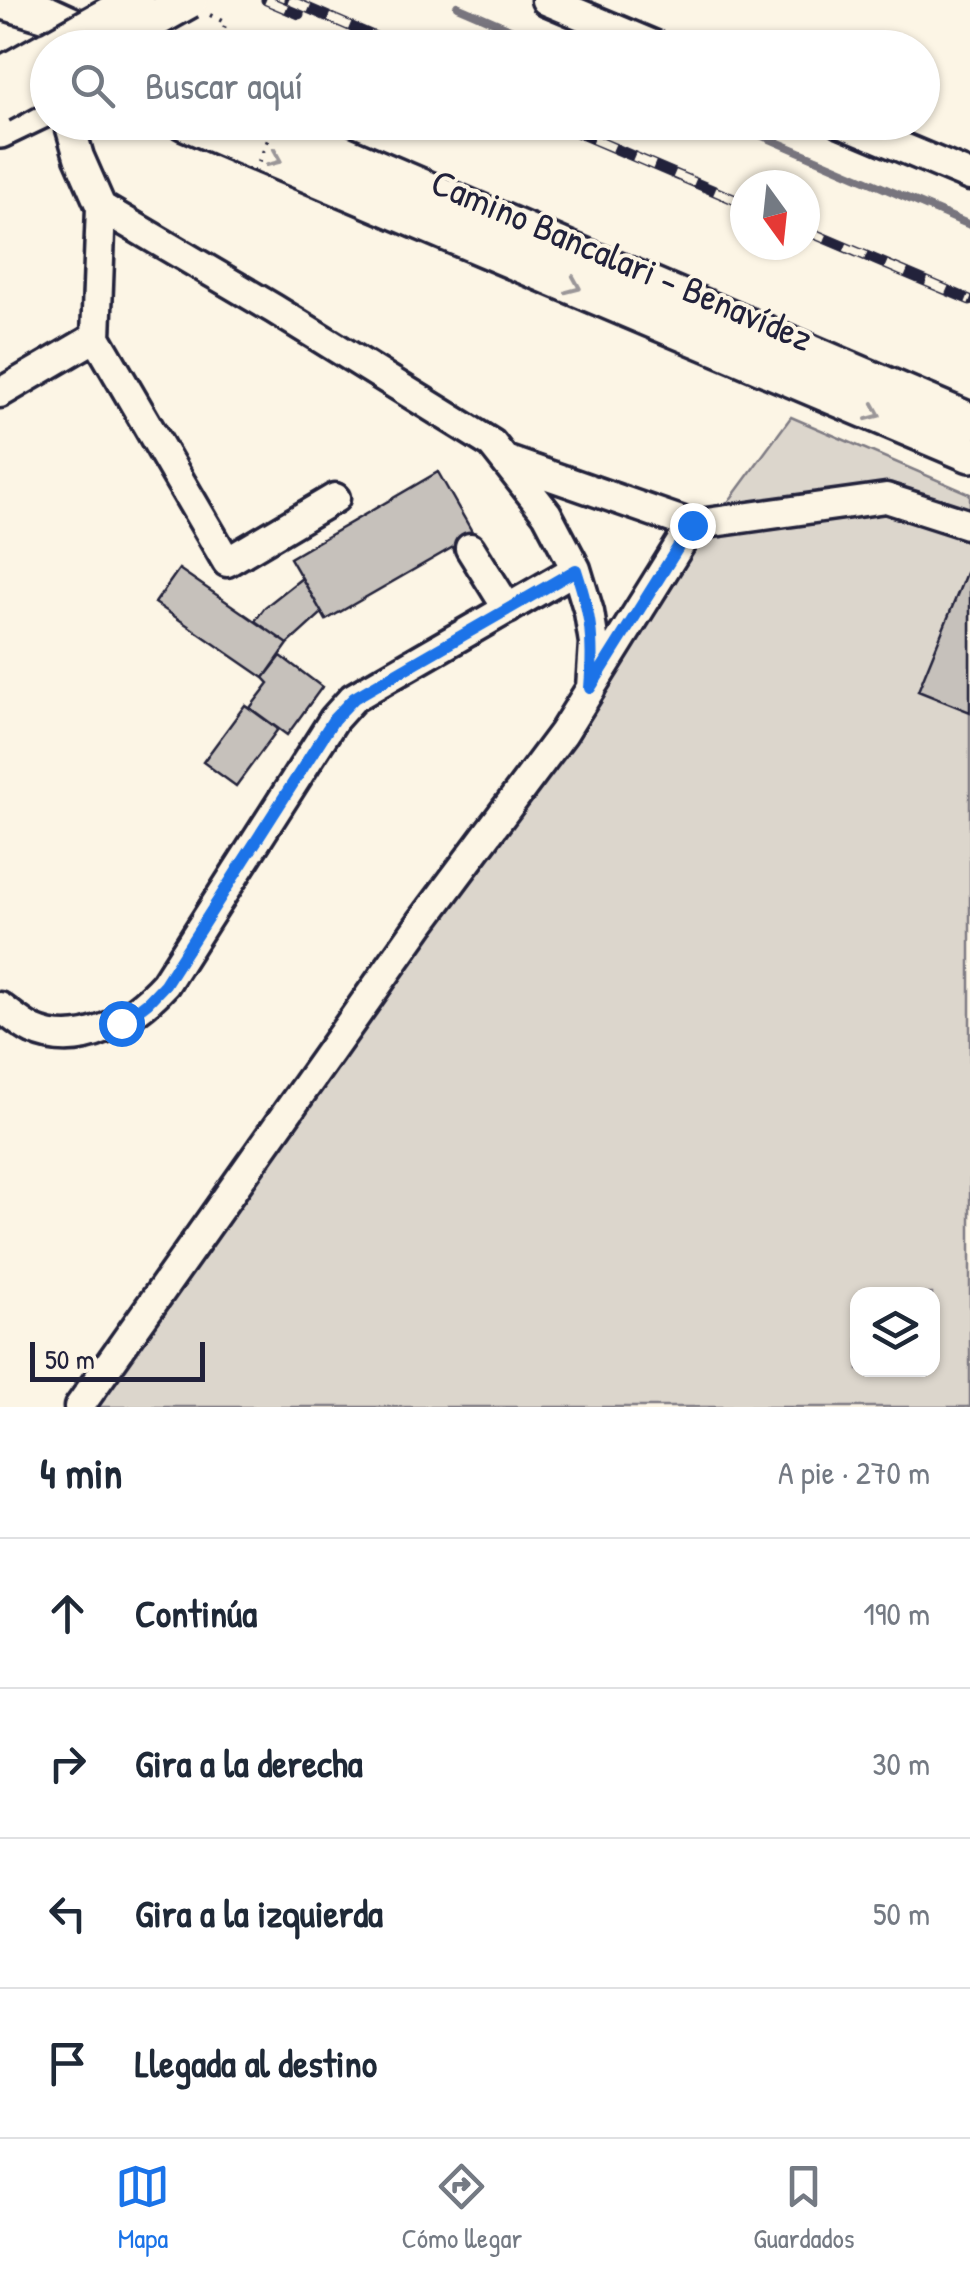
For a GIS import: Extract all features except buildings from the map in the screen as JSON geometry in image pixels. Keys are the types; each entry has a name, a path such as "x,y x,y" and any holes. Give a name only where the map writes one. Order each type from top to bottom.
{"main road":[{"path":"82,30 136,0"},
{"path":"132,30 189,0"},
{"path":"7,7 47,14 76,30"},
{"path":"0,75 30,58"},
{"path":"0,75 30,88"},
{"path":"0,104 30,88"},
{"path":"0,130 30,116"},
{"name":"Camino Bancalari - Benavídez","path":"228,140 970,454"},
{"name":"Camino Bancalari - Benavídez","path":"314,140 970,420"}],"street":[{"path":"546,0 617,30"},
{"path":"74,140 101,207 96,337 228,562 335,498"},
{"path":"883,140 970,176"},
{"path":"101,207 492,444 547,514 576,570 590,612 594,643 590,688"},
{"path":"0,393 96,337"},
{"path":"506,460 692,525 886,498 970,525"},
{"path":"79,1407 421,924 563,733 692,525"},
{"path":"470,548 508,609"},
{"path":"0,1007 32,1030 57,1036 90,1034 121,1023 165,984 334,719 354,698 576,570"}],"path":[{"path":"255,172 266,140"}],"shaded area":[{"path":"791,417 970,494 970,1407 79,1407 591,688"}],"waterway":[{"path":"457,6 512,30"},
{"path":"772,140 970,225"}],"railway":[{"path":"266,0 299,14"},
{"path":"289,0 359,30"},
{"path":"595,140 730,198"},
{"path":"820,236 970,300"}],"route":[{"path":"121,1023 165,984 334,719 354,698 576,570 590,612 594,643 590,688 692,525"}]}
